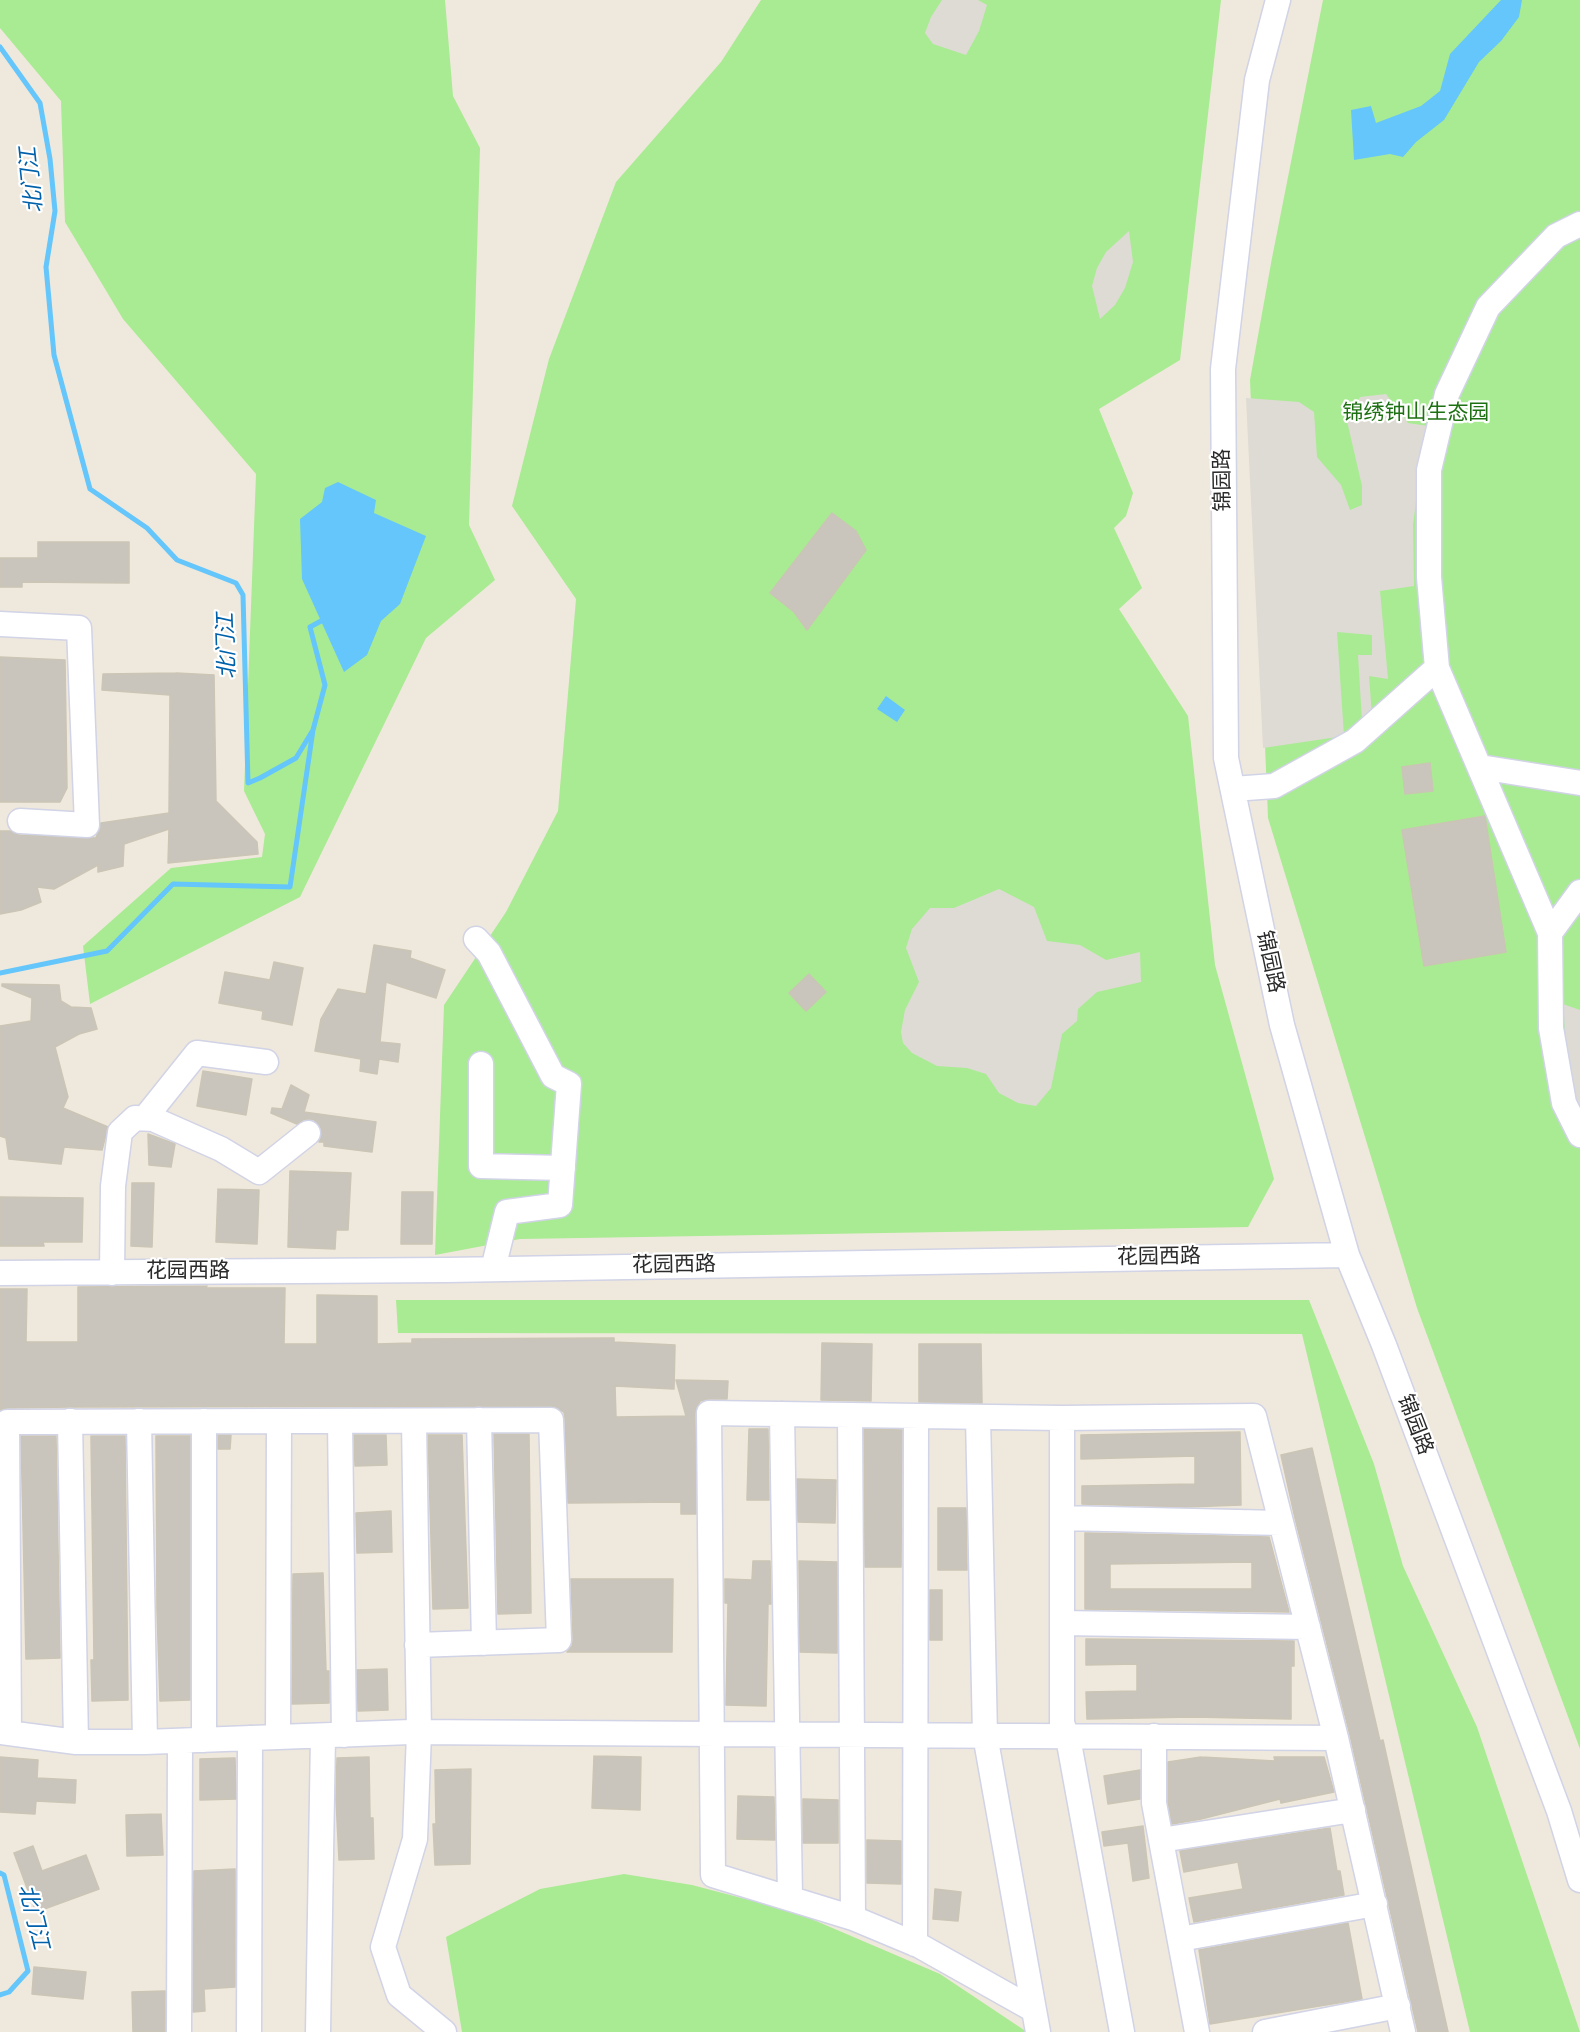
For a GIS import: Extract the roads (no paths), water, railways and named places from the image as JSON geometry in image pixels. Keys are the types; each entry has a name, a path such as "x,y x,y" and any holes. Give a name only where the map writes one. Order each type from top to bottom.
{"street":[{"name":"锦园路","path":"1278,0 1257,80 1223,369 1226,758 1282,1025 1347,1256 1384,1345 1559,1811 1580,1880"},
{"path":"1580,224 1556,236 1488,307 1447,394 1429,470 1429,577 1437,668 1550,933 1551,1028 1564,1103 1580,1135"},
{"path":"0,624 79,628 87,825 20,821"},
{"path":"1233,789 1274,786 1354,741 1437,668"},
{"path":"1480,767 1580,783"},
{"path":"1550,933 1580,892"},
{"path":"476,939 489,953 554,1076 569,1084 560,1205 507,1212 493,1269"},
{"path":"145,1118 196,1053 266,1062"},
{"path":"481,1064 481,1166 563,1168"},
{"path":"112,1272 113,1186 120,1132 135,1118 153,1119 221,1149 259,1172 308,1132"},
{"name":"花园西路","path":"0,1273 493,1269 1347,1256"},
{"path":"1036,2021 915,1944 853,1918 713,1875 709,1413 1062,1418 1254,1416 1336,1738 1403,2032"},
{"path":"782,1414 790,1897"},
{"path":"850,1415 853,1918"},
{"path":"915,1944 916,1416"},
{"path":"978,1417 985,1735 1036,2021"},
{"path":"1062,1418 1062,1723 1122,2032"},
{"path":"414,1420 419,1733 415,1839 383,1947 399,1995 444,2032"},
{"path":"479,1420 484,1643"},
{"path":"417,1645 559,1640 551,1420 7,1422 5,1733 76,1742 145,1742 419,1733 788,1733 1336,1738"},
{"path":"70,1421 76,1742"},
{"path":"139,1421 145,1742"},
{"path":"204,1421 204,1740"},
{"path":"278,1737 279,1421"},
{"path":"318,2032 333,1735 340,1421"},
{"path":"1062,1518 1281,1523"},
{"path":"1062,1623 1308,1627"},
{"path":"1154,1736 1154,1803 1197,2032"},
{"path":"249,2032 250,1738"},
{"path":"179,2032 180,1741"},
{"path":"1161,1840 1353,1810"},
{"path":"1180,1940 1375,1904"},
{"path":"1265,2032 1398,2006"}],"water":[{"path":"1501,0 1522,0 1519,17 1501,41 1479,62 1444,120 1416,142 1403,157 1390,154 1354,160 1351,110 1371,106 1376,123 1421,106 1440,91 1450,54"},
{"path":"338,482 376,500 374,513 426,536 400,604 381,621 367,655 344,672 302,579 300,519 322,502 325,488"},
{"path":"886,696 905,710 897,722 877,709"}],"waterway":[{"name":"北门江","path":"0,47 40,103 50,159 55,211 46,267 54,355 90,489 147,528 177,560 236,583 243,595 248,783 296,758 313,730 290,887 173,884 107,951 0,973"},
{"path":"313,730 325,685 310,627 321,621"},
{"name":"北门江","path":"0,1873 4,1875 28,1971 9,1992 0,1995"}],"park label":[{"name":"锦绣钟山生态园","path":"1416,414"}]}
